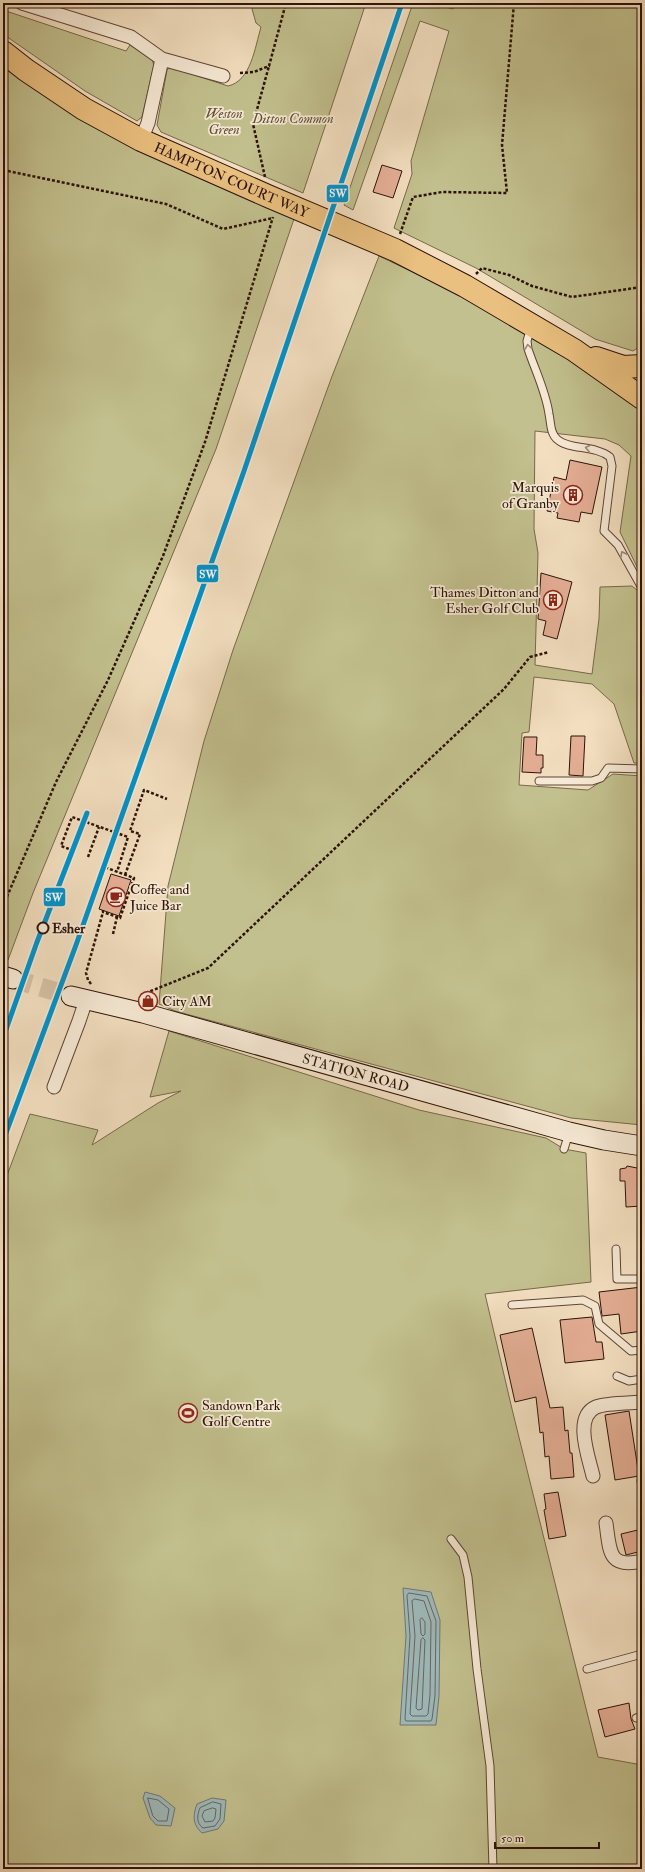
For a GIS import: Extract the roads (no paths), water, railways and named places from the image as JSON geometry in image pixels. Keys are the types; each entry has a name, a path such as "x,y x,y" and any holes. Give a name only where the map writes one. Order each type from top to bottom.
{"highway":[{"name":"HAMPTON COURT WAY","path":"3,52 26,70 84,109 142,140 394,250 465,286 574,350 642,398"},
{"name":"HAMPTON COURT WAY","path":"574,350 623,366 642,366"}],"main road":[{"name":"STATION ROAD","path":"83,994 566,1141 604,1140 642,1146"}],"street":[{"path":"22,3 131,38 162,59 223,76"},
{"path":"142,140 148,124 162,59"},
{"path":"54,1087 79,1021 83,994"},
{"path":"593,1476 584,1435 584,1423 588,1414 596,1407 642,1402"},
{"path":"606,1523 612,1553 615,1559 622,1564 642,1561"}],"lane":[{"path":"532,325 528,334 528,349 546,402 551,429 558,440 562,442 602,451 610,457 612,466 604,531 618,545 642,588"},
{"path":"539,781 592,781 600,778 608,768 642,769"},
{"path":"616,1249 617,1280 642,1279"},
{"path":"512,1306 583,1300 595,1306 599,1324 631,1351 642,1350"},
{"path":"617,1376 629,1381 642,1379"},
{"path":"451,1538 463,1555 468,1577 477,1669 490,1766 493,1869"},
{"path":"587,1669 642,1654"}],"water":[{"path":"403,1588 431,1592 440,1620 439,1696 436,1725 400,1725 406,1636"},
{"path":"145,1792 160,1796 175,1808 171,1826 156,1825 150,1818 143,1798"},
{"path":"212,1798 226,1800 224,1821 218,1829 202,1833 196,1826 194,1819 197,1804"}],"tunnel":[{"path":"13,979 71,996"}],"place":[{"name":"Marquis of Granby","path":"573,495"},
{"name":"Thames Ditton and Esher Golf Club","path":"553,600"},
{"name":"Coffee and Juice Bar","path":"116,897"},
{"name":"Esher","path":"43,928"},
{"name":"City AM","path":"148,1001"},
{"name":"Sandown Park Golf Centre","path":"188,1413"}],"park label":[{"name":"Ditton Common","path":"293,118"},
{"name":"Weston Green","path":"224,122"}]}
